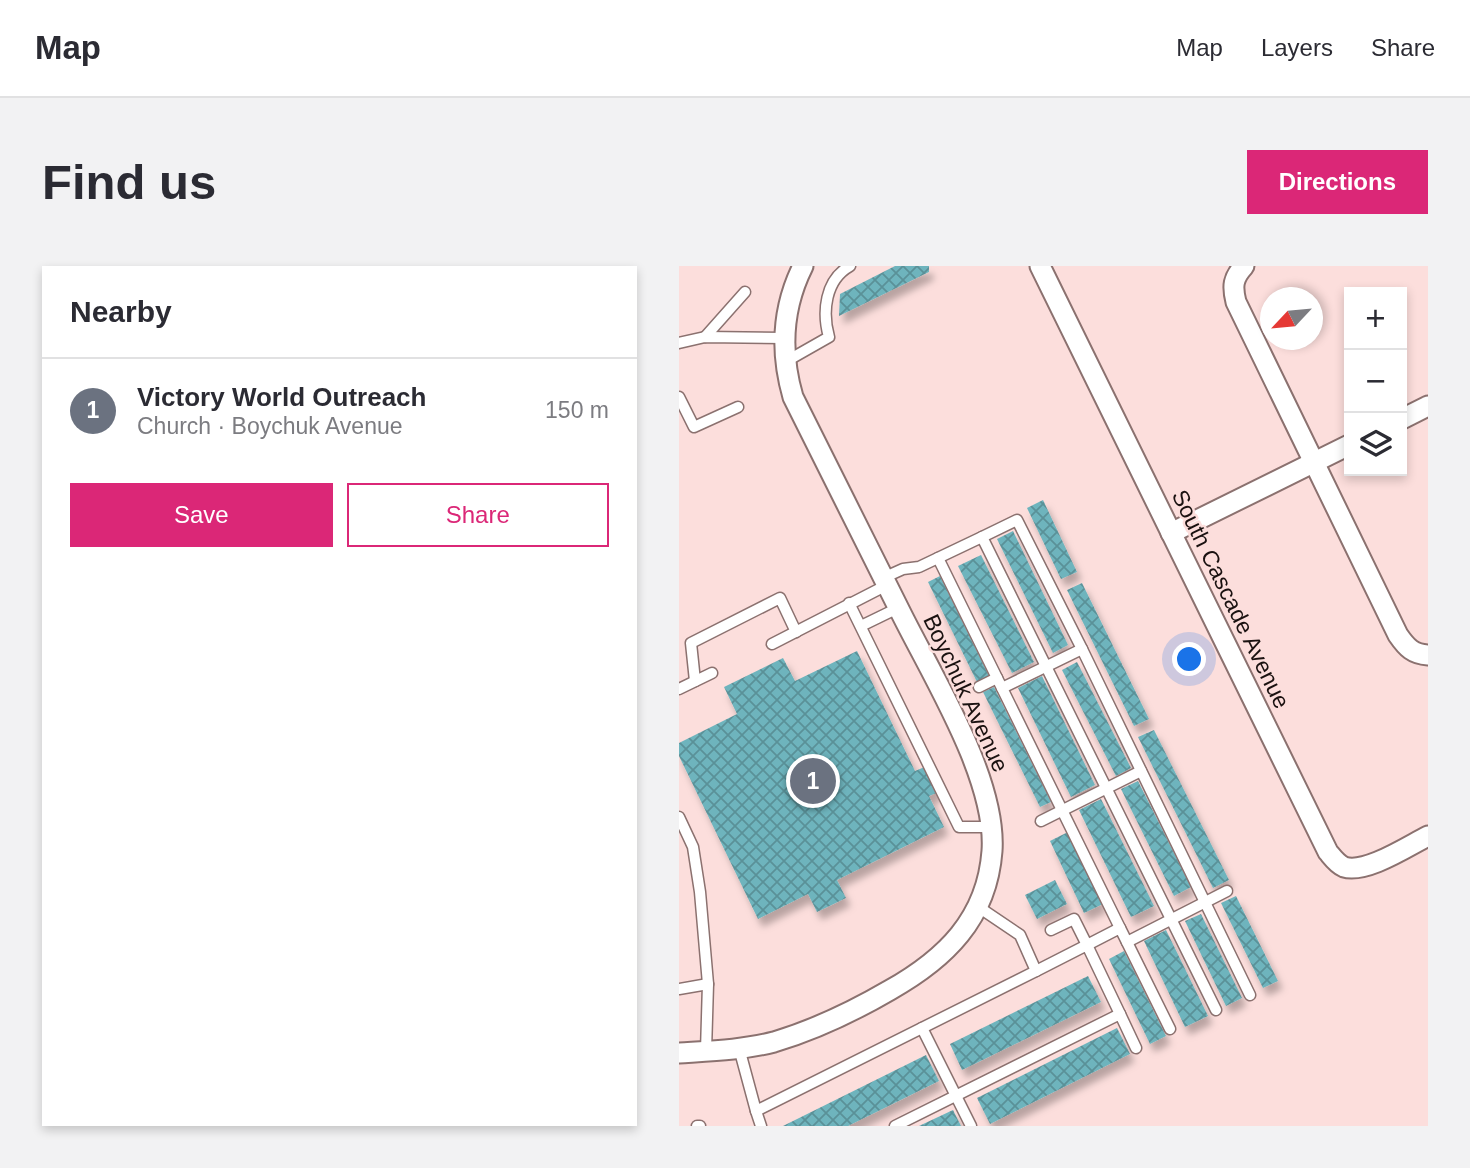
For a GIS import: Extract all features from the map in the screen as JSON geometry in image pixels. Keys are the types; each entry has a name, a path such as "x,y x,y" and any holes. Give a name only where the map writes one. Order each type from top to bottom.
{"street":[{"name":"Boychuk Avenue","path":"679,1053 773,1042 871,1001 919,974 959,937 982,895 992,851 986,795 978,771 793,397 785,362 784,338 789,304 803,266"},
{"name":"South Cascade Avenue","path":"1040,266 1328,852 1336,863 1345,867 1366,867 1428,836"},
{"path":"1244,266 1236,275 1233,287 1236,302 1398,635 1406,647 1416,654 1428,656"},
{"path":"1407,416 1428,406"},
{"path":"1171,533 1344,447"}],"lane":[{"path":"785,362 829,337 824,320 827,300 833,281 850,266"},
{"path":"705,337 745,292"},
{"path":"679,342 705,337 784,338"},
{"path":"679,397 694,427 738,407"},
{"path":"772,644 885,582 1017,520 1249,995"},
{"path":"982,537 1216,1010"},
{"path":"938,558 1170,1029"},
{"path":"695,681 691,643 780,598 796,632"},
{"path":"849,603 959,827 991,827"},
{"path":"861,626 898,608"},
{"path":"1002,688 1082,649"},
{"path":"679,689 712,673"},
{"path":"979,687 997,678"},
{"path":"1041,821 1141,771"},
{"path":"679,817 682,832 694,847 700,891 708,984 706,1051"},
{"path":"1127,942 1227,891"},
{"path":"977,906 1020,934 1037,971"},
{"path":"1051,930 1074,919 1136,1048"},
{"path":"756,1111 1120,928"},
{"path":"679,989 708,984"},
{"path":"895,1126 1120,1014"},
{"path":"922,1028 971,1126"},
{"path":"739,1048 761,1126"}],"building":[{"path":"895,266 929,266 929,272 839,316 840,294"},
{"path":"1043,500 1077,572 1061,579 1027,508"},
{"path":"1013,531 1068,645 1053,653 997,539"},
{"path":"981,555 1034,662 1012,673 958,566"},
{"path":"940,576 989,676 977,682 928,582"},
{"path":"1082,583 1149,719 1134,726 1067,590"},
{"path":"857,651 915,771 927,766 939,792 929,796 944,827 837,880 846,898 817,912 808,894 758,919 679,756 679,743 737,714 724,687 783,658 795,681"},
{"path":"1077,662 1131,768 1116,776 1062,670"},
{"path":"1042,676 1095,785 1071,797 1018,688"},
{"path":"994,687 1051,802 1040,807 983,692"},
{"path":"1154,730 1229,880 1213,888 1138,737"},
{"path":"1138,781 1191,887 1174,896 1121,789"},
{"path":"1101,799 1154,906 1131,917 1079,810"},
{"path":"1068,832 1103,904 1084,913 1050,841"},
{"path":"1055,880 1067,904 1037,919 1025,895"},
{"path":"1236,896 1278,981 1263,988 1221,903"},
{"path":"1201,914 1242,998 1226,1006 1185,921"},
{"path":"1166,930 1208,1016 1185,1027 1144,941"},
{"path":"1124,951 1166,1036 1150,1044 1109,959"},
{"path":"1088,976 1101,1002 962,1070 950,1044"},
{"path":"1117,1028 1130,1054 990,1124 977,1098"},
{"path":"926,1055 939,1081 848,1126 783,1126"},
{"path":"953,1110 961,1126 919,1126"}],"place":[{"name":"Victory World Outreach","path":"813,781"}]}
